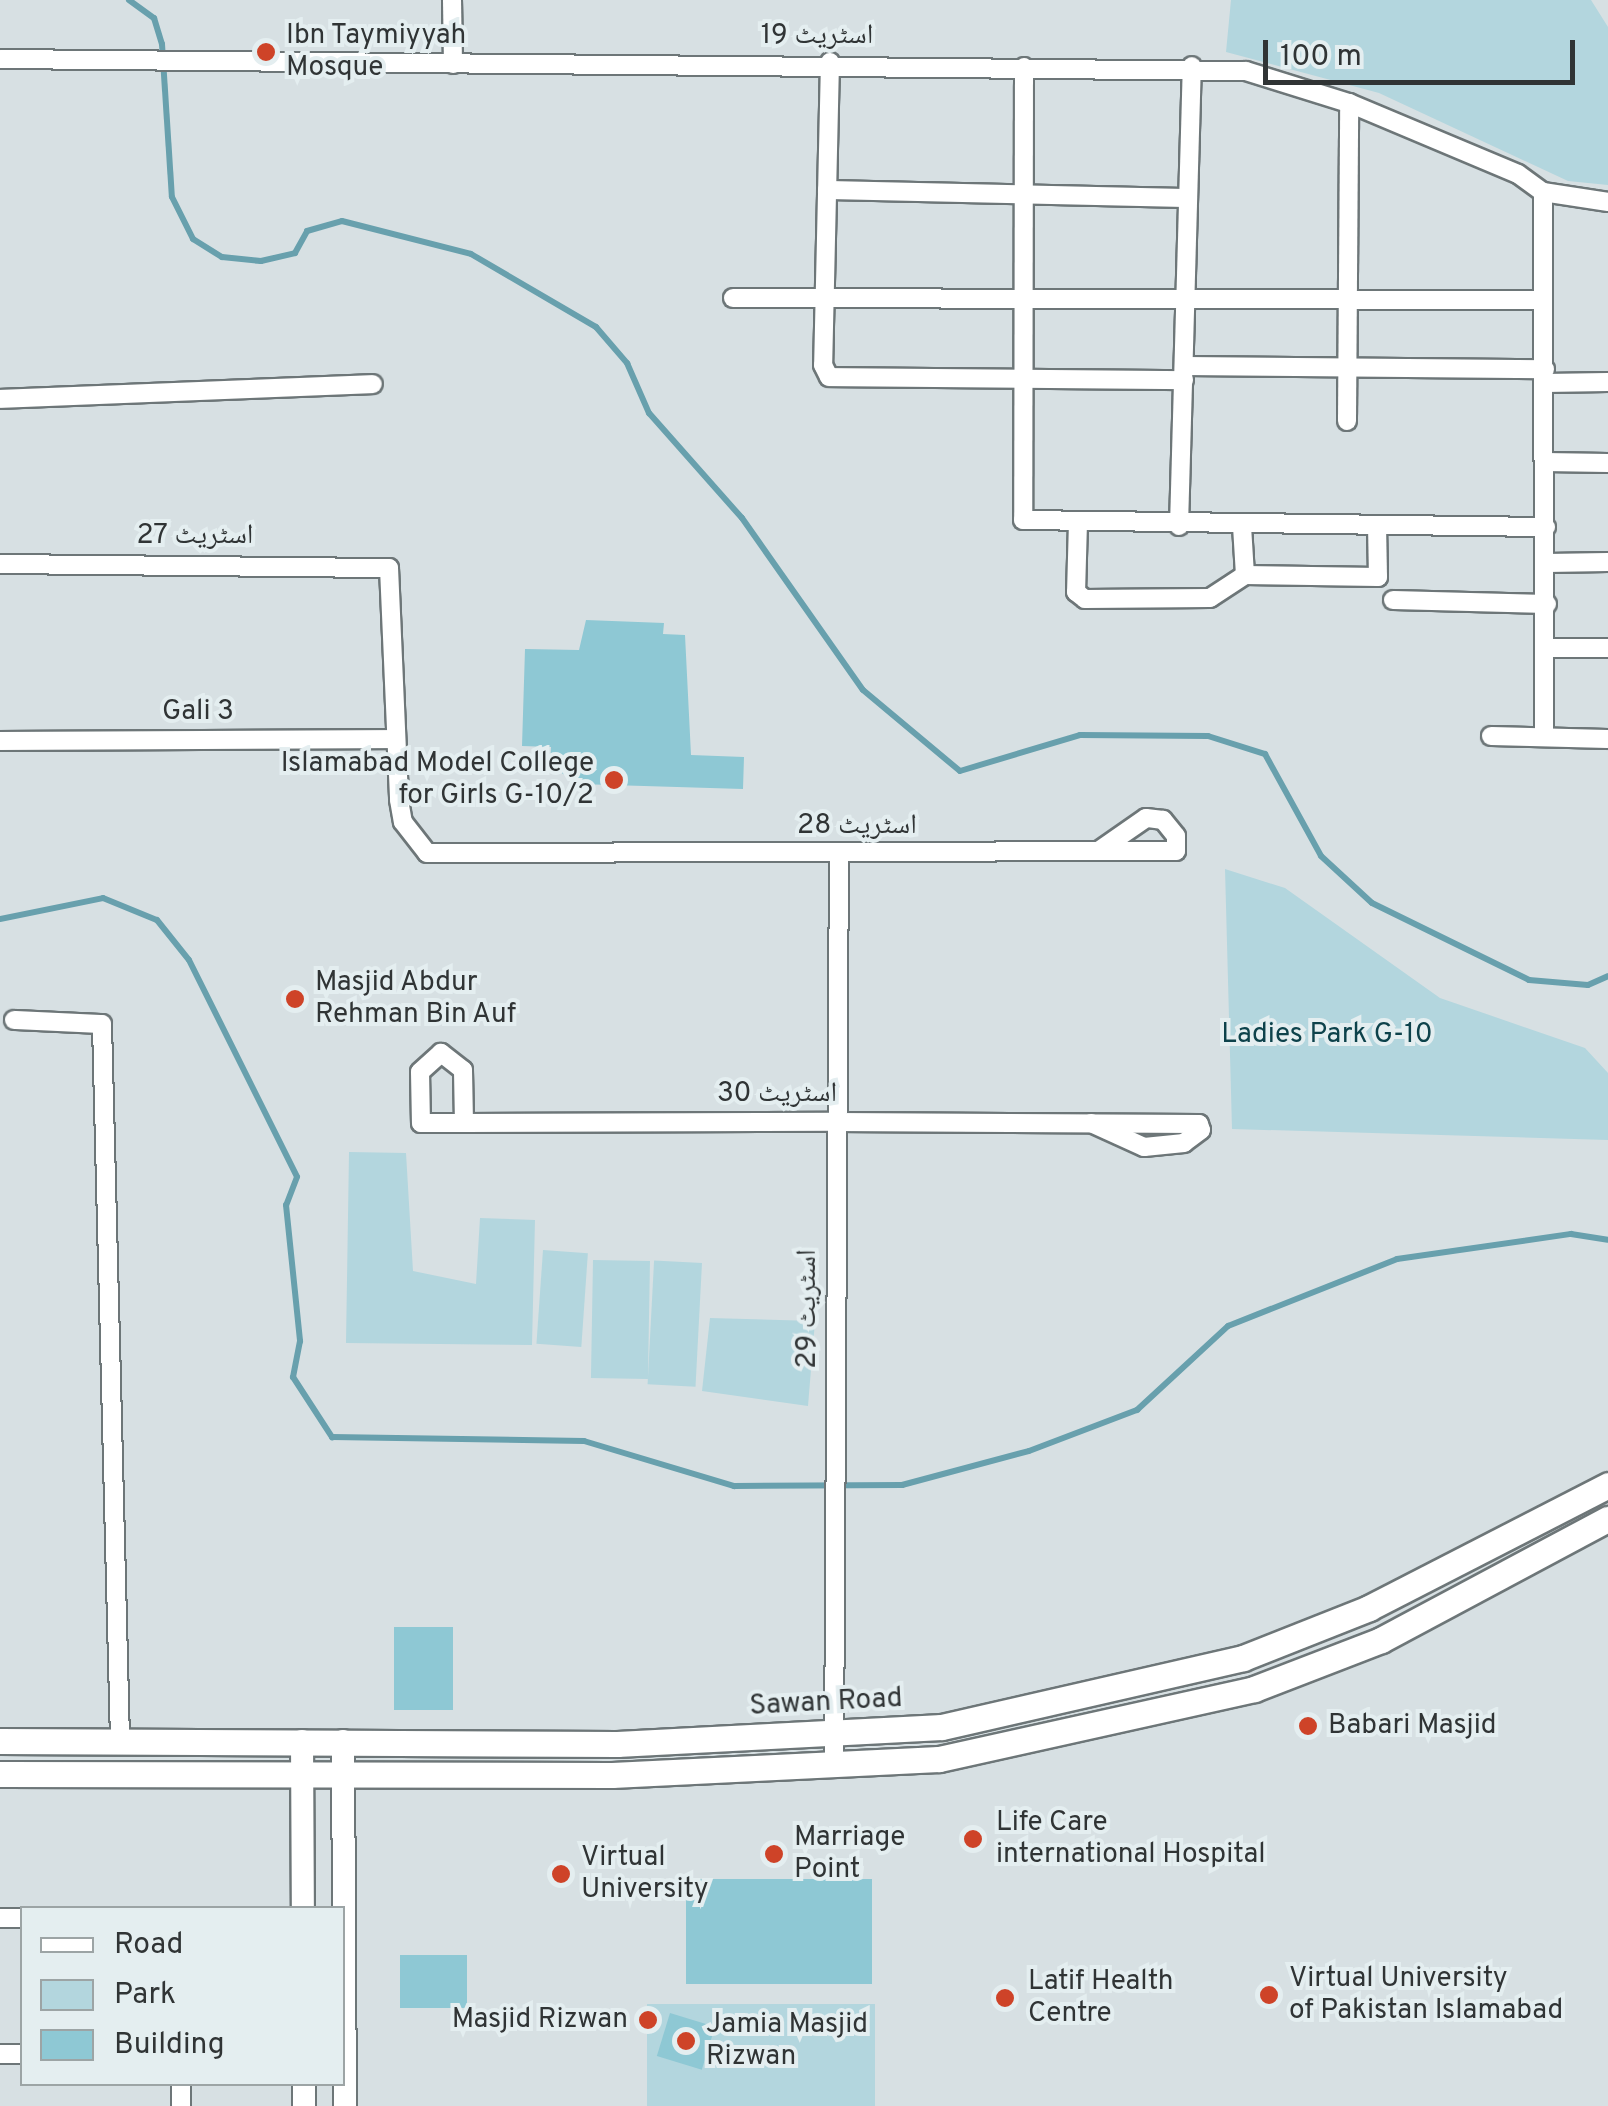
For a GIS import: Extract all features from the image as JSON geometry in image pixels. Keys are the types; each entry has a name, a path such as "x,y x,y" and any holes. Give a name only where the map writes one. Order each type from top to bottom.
{"main road":[{"name":"Sawan Road","path":"0,1741 616,1744 942,1727 1244,1658 1369,1608 1608,1485"},
{"path":"0,1774 344,1775 939,1759 1254,1689 1381,1640 1608,1520"}],"street":[{"path":"452,0 453,64"},
{"name":"اسٹریٹ 19","path":"0,59 453,64 830,62 1246,70 1349,103 1543,192 1608,202"},
{"path":"830,62 825,296 829,378 1022,382 1348,368 1608,382"},
{"path":"1179,526 1192,66"},
{"path":"1024,67 1018,512 1024,520 1179,526 1546,527"},
{"path":"1347,421 1349,103"},
{"path":"827,190 1187,198"},
{"path":"1543,192 1548,604 1544,737"},
{"path":"733,298 1347,304 1543,300"},
{"path":"0,400 373,384"},
{"path":"1545,462 1608,463"},
{"path":"1078,522 1076,592 1085,599 1210,598 1245,575 1378,577 1377,526"},
{"path":"1242,526 1245,575"},
{"path":"1546,563 1608,562"},
{"name":"اسٹریٹ 27","path":"0,564 389,568 396,739"},
{"path":"1394,600 1548,604"},
{"path":"1547,648 1608,648"},
{"path":"1492,736 1608,738"},
{"name":"Gali 3","path":"0,741 396,739"},
{"name":"اسٹریٹ 28","path":"396,739 402,822 428,852 1176,851 1174,830 1146,818 1100,850"},
{"name":"اسٹریٹ 29","path":"834,1764 838,854"},
{"path":"14,1020 102,1024 120,1740"},
{"name":"اسٹریٹ 30","path":"464,1123 836,1122 1091,1123 1200,1124 1201,1130 1184,1143 1144,1147 1091,1123"},
{"path":"302,1740 303,1906"},
{"path":"344,1741 344,1906"}],"green space":[{"path":"1231,0 1591,0 1608,27 1608,185 1568,181 1379,93 1226,52"},
{"name":"Ladies Park G-10","path":"1225,869 1285,888 1440,998 1585,1048 1608,1073 1608,1140 1232,1129"},
{"path":"349,1152 406,1153 413,1271 476,1284 480,1218 535,1220 532,1345 346,1343"},
{"path":"543,1250 588,1253 581,1347 536,1344"},
{"path":"593,1260 650,1261 648,1379 591,1378"},
{"path":"654,1260 702,1263 696,1387 648,1384"},
{"path":"710,1318 815,1321 808,1406 702,1391"},
{"path":"647,2004 875,2004 875,2106 647,2106"}],"building":[{"name":"Islamabad Model College for Girls G-10/2","path":"586,620 664,623 663,634 685,635 691,755 744,757 743,789 578,784 550,765 551,747 522,746 525,649 579,650"},
{"path":"394,1627 453,1627 453,1710 394,1710"},
{"name":"Marriage Point","path":"686,1879 872,1879 872,1984 686,1984"},
{"path":"400,1955 467,1955 467,2008 400,2008"},
{"name":"Jamia Masjid Rizwan","path":"670,2013 715,2027 702,2070 657,2056"}],"waterway":[{"path":"129,0 154,18 162,44 172,197 193,239 222,257 261,261 295,253 307,231 342,221 471,254 596,327 627,363 649,413 742,518 863,690 960,771 1080,735 1208,736 1265,754 1321,856 1372,903 1529,980 1588,985 1608,976"},
{"path":"0,919 103,898 157,920 189,960 297,1177 286,1205 300,1341 293,1377 332,1437 584,1441 734,1486 902,1485 1029,1451 1137,1410 1228,1326 1397,1259 1571,1234 1608,1240"}],"place":[{"name":"Ibn Taymiyyah Mosque","path":"266,52"},
{"name":"Islamabad Model College for Girls G-10/2","path":"614,780"},
{"name":"Masjid Abdur Rehman Bin Auf","path":"295,999"},
{"name":"Babari Masjid","path":"1308,1726"},
{"name":"Life Care international Hospital","path":"973,1839"},
{"name":"Marriage Point","path":"774,1854"},
{"name":"Virtual University","path":"561,1874"},
{"name":"Virtual University of Pakistan Islamabad","path":"1269,1995"},
{"name":"Latif Health Centre","path":"1005,1998"},
{"name":"Masjid Rizwan","path":"648,2020"},
{"name":"Jamia Masjid Rizwan","path":"686,2041"}]}
